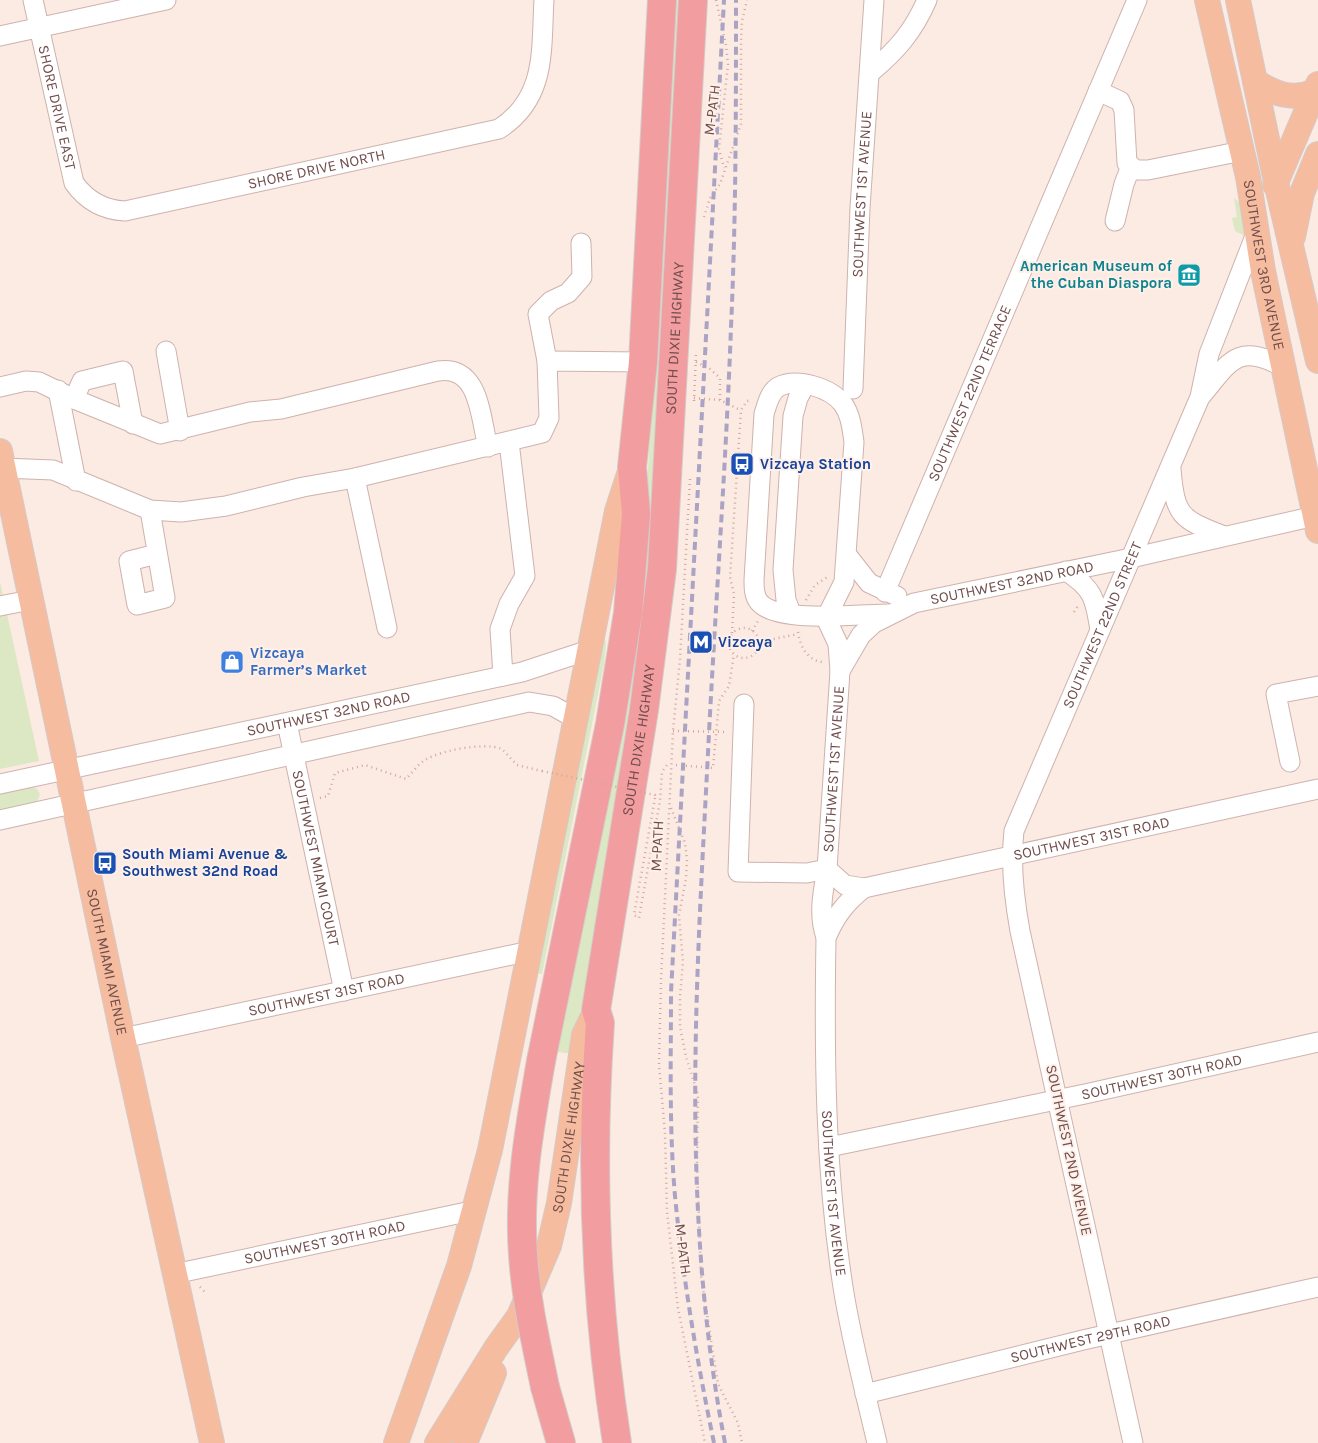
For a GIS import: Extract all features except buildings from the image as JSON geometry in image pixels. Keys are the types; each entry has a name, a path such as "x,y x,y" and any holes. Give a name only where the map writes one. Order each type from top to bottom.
{"highway":[{"path":"561,1443 545,1387 529,1309 522,1224 526,1158 541,1061 610,724 624,643 636,514 632,467 643,362 662,0"},
{"name":"SOUTH DIXIE HIGHWAY","path":"596,1010 645,701 662,569 694,0"},
{"path":"596,1010 600,1023 594,1135 596,1250 603,1350 616,1443"}],"main road":[{"name":"SOUTHWEST 3RD AVENUE","path":"1207,0 1242,151 1258,231 1263,270 1317,521"},
{"name":"SOUTHWEST 3RD AVENUE","path":"1238,0 1276,182 1313,317 1318,361"},
{"path":"1255,81 1268,90 1282,95 1304,96 1317,88"},
{"name":"SOUTHWEST 22ND STREET","path":"1258,231 1276,182 1317,88"},
{"path":"1292,243 1302,193 1318,154"},
{"path":"1263,270 1286,296 1313,317"},
{"name":"SOUTH MIAMI AVENUE","path":"2,459 123,1038 212,1443"},
{"path":"396,1443 451,1292 476,1210 502,1092 616,511 632,467"},
{"name":"SOUTH DIXIE HIGHWAY","path":"437,1443 496,1348 512,1327 532,1289 553,1231 562,1184 584,1035 596,1010"},
{"path":"465,1443 512,1327"}],"street":[{"name":"SHORE DRIVE EAST","path":"33,0 72,176 80,192 98,205"},
{"path":"0,36 166,0"},
{"name":"SHORE DRIVE NORTH","path":"98,205 113,211 138,210 491,132 508,123 526,104 535,87 538,75 544,0"},
{"name":"SOUTHWEST 1ST AVENUE","path":"853,389 860,208 871,72 874,0"},
{"path":"871,72 896,51 906,38 927,0"},
{"name":"SOUTHWEST 22ND TERRACE","path":"885,592 1137,0"},
{"path":"1098,91 1120,101 1124,110 1127,163 1136,170 1148,170 1242,151"},
{"path":"1115,220 1124,184 1131,166"},
{"name":"SOUTHWEST 22ND STREET","path":"1012,856 1014,831 1200,397 1209,354 1258,231"},
{"path":"2,459 44,469 150,510 167,512 199,511 355,478 542,434 549,418 547,361 538,314 551,301 568,293 582,277 580,243"},
{"path":"166,351 180,431"},
{"name":"SOUTHWEST 22ND STREET","path":"1200,397 1226,367 1241,356 1259,355 1283,367"},
{"path":"547,361 643,362"},
{"path":"0,387 26,381 39,382 160,434 180,431 250,412 281,409 445,370 455,370 467,378 474,389 488,447"},
{"path":"66,394 82,381 122,372 133,424"},
{"path":"826,618 844,582 854,442 852,426 843,405 836,397 821,387 791,384 778,388 768,399 764,414 754,572 754,589 758,602 776,612 826,618 889,614"},
{"path":"798,614 786,600 783,570 793,416 798,398 806,385"},
{"path":"66,394 76,481"},
{"path":"503,676 500,629 509,604 525,576 509,442"},
{"path":"1170,465 1176,506 1183,515 1200,527 1224,536"},
{"path":"355,478 387,628"},
{"path":"150,510 157,554"},
{"name":"SOUTHWEST 32ND ROAD","path":"889,614 914,603 1131,558 1224,536 1317,521"},
{"name":"SOUTHWEST 32ND ROAD","path":"846,555 869,583 885,592 914,603"},
{"path":"1066,571 1088,587 1093,595 1100,630"},
{"path":"0,606 31,600"},
{"name":"SOUTHWEST 1ST AVENUE","path":"832,666 861,636 889,614"},
{"name":"SOUTHWEST 1ST AVENUE","path":"826,618 838,644 832,666 827,869 823,892 822,927 826,938 826,1094 829,1147 833,1205 843,1288 876,1443"},
{"name":"SOUTHWEST 32ND ROAD","path":"0,784 503,676 545,666 589,650"},
{"path":"1290,762 1276,694 1317,690"},
{"name":"SOUTHWEST 32ND ROAD","path":"0,820 529,702 553,706 576,719"},
{"path":"744,704 738,872 807,872 827,869"},
{"name":"SOUTHWEST MIAMI COURT","path":"287,723 344,992"},
{"name":"SOUTHWEST 31ST ROAD","path":"864,888 1318,789"},
{"name":"SOUTHWEST 2ND AVENUE","path":"1012,856 1015,902 1020,931 1133,1443"},
{"name":"SOUTHWEST 1ST AVENUE","path":"827,869 845,884 864,888"},
{"name":"SOUTHWEST 1ST AVENUE","path":"826,938 833,920 842,908 864,888"},
{"name":"SOUTHWEST 31ST ROAD","path":"123,1038 530,951"},
{"name":"SOUTHWEST 30TH ROAD","path":"829,1147 1318,1042"},
{"name":"SOUTHWEST 30TH ROAD","path":"174,1274 476,1210"},
{"name":"SOUTHWEST 29TH ROAD","path":"865,1394 1109,1334 1318,1287"}],"path":[{"name":"M-PATH","path":"716,0 727,54 725,107 719,149 724,170 741,124 741,40 742,21 747,0"},
{"path":"696,362 710,368 720,378 720,400"},
{"path":"694,398 720,400 741,410"},
{"path":"676,765 713,768 719,701 729,686 734,654 729,644 732,633 734,594 730,577 741,410 747,401 754,399"},
{"path":"832,666 808,656 798,634 798,614 822,578 834,574"},
{"path":"732,633 743,628 749,629 754,632 759,642 755,653 750,656 744,658 734,654"},
{"path":"759,642 798,634"},
{"path":"724,643 729,644"},
{"path":"673,731 723,732"},
{"path":"319,798 328,796 335,773 365,765 406,779 425,760 454,750 479,746 502,748 513,762 522,767 655,795 634,915 639,918 661,793 662,772 667,765"},
{"name":"M-PATH","path":"705,1443 678,1308 665,1194 665,1133 661,1092 660,1037 670,806 685,843 687,860 686,880 680,915 683,962 680,1027 686,1058 698,1094 697,1164 701,1276 718,1384 738,1423 742,1443"},
{"path":"200,1287 205,1292"}],"green space":[{"path":"674,0 682,0 653,532 635,685 574,1054 558,1052 644,543"},
{"path":"1234,198 1240,203 1245,233 1244,242 1243,235 1235,231 1232,218 1237,217"},
{"path":"0,582 39,761 0,769"},
{"path":"604,637 606,643 604,664 542,974 535,973"},
{"path":"30,786 37,789 40,794 37,802 0,811 0,793"}],"railway":[{"path":"714,1443 691,1320 675,1196 671,1120 671,992 724,0"},
{"path":"725,1443 711,1354 701,1265 695,1089 700,912 733,286 736,0"}],"place":[{"name":"American Museum of the Cuban Diaspora","path":"1189,275"},
{"name":"Vizcaya Station","path":"742,464"},
{"name":"Vizcaya","path":"701,642"},
{"name":"Vizcaya Farmer’s Market","path":"232,662"},
{"name":"South Miami Avenue & Southwest 32nd Road","path":"105,863"}]}
